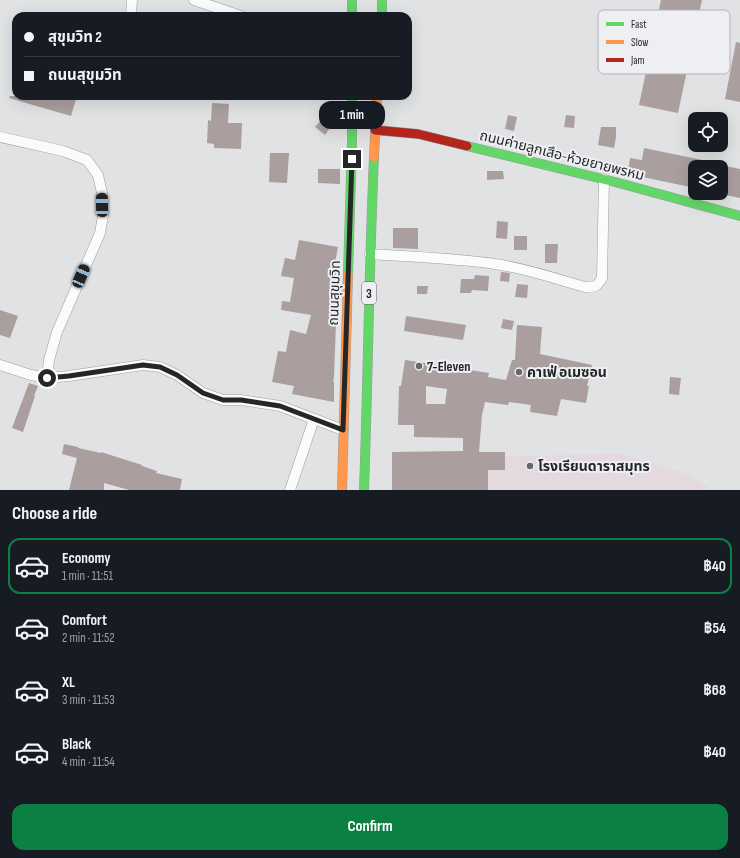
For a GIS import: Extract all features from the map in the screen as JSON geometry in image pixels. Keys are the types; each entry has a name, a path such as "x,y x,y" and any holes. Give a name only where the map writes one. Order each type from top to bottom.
{"main road":[{"path":"352,0 352,12"},
{"path":"382,0 382,12"},
{"name":"ถนนสุขุมวิท","path":"342,490 352,100"},
{"name":"3","path":"364,490 370,254 377,100"},
{"name":"ถนนค่ายลูกเสึอ-ห้วยยายพรหม","path":"375,130 418,134 604,179 740,216"}],"street":[{"path":"131,12 132,0"},
{"path":"194,0 229,12"},
{"path":"0,137 63,151 87,160 98,175 102,193 103,216 100,233 57,332 49,360 47,378"},
{"path":"370,254 472,261 509,266 585,287 593,287 597,285 602,278 604,179"},
{"path":"0,365 31,375 43,376 47,378 143,365 160,367 177,375 203,393 223,400 241,400 280,406 343,430"},
{"path":"290,490 314,419"}],"shaded area":[{"name":"โรงเรียนดาราสมุทร","path":"623,454 687,474 712,490 398,490 398,458"}],"building":[{"path":"661,0 702,0 700,10 659,10"},
{"path":"736,42 740,43 740,102 725,99"},
{"path":"645,74 686,74 678,113 639,105"},
{"path":"16,100 76,100 71,116"},
{"path":"212,103 229,104 228,123 242,123 241,149 214,148 214,144 207,143 208,120 211,121"},
{"path":"335,112 341,118 341,124 338,127 329,119"},
{"path":"508,115 517,117 514,131 505,129"},
{"path":"566,115 575,116 574,128 564,127"},
{"path":"321,120 330,128 325,135 315,127"},
{"path":"601,127 616,127 614,148 598,145"},
{"path":"644,148 702,160 688,160 688,187 638,176 639,174 628,172 630,158 642,160"},
{"path":"270,153 289,153 287,183 269,182"},
{"path":"728,166 740,169 740,198 728,195"},
{"path":"318,169 340,169 340,184 318,183"},
{"path":"487,171 503,171 504,179 487,180"},
{"path":"497,221 508,222 507,239 496,238"},
{"path":"393,228 418,228 418,249 393,248"},
{"path":"514,236 527,236 527,250 514,250"},
{"path":"299,240 338,247 334,268 337,268 334,298 337,298 333,382 334,402 292,394 294,386 272,382 278,351 286,352 290,330 306,334 311,315 281,310 282,301 290,302 294,278 281,276 285,258 295,260"},
{"path":"545,244 558,244 557,263 545,263"},
{"path":"501,272 510,273 509,282 500,281"},
{"path":"475,275 489,276 488,291 472,290 471,293 460,293 461,279 474,279"},
{"path":"517,284 528,285 527,298 515,297"},
{"path":"417,286 428,286 427,294 417,294"},
{"path":"0,310 18,316 10,338 0,335"},
{"path":"406,316 466,325 463,340 404,331"},
{"path":"503,319 514,321 512,330 501,328"},
{"path":"517,325 542,327 540,354 592,365 587,386 589,386 586,403 561,399 557,416 530,412 531,405 509,402 508,405 485,402 482,415 479,452 505,452 505,470 488,470 488,490 392,490 392,452 463,451 463,438 414,437 414,425 398,425 399,386 401,386 405,360 489,373 488,377 506,380 512,360 515,360","holes":["426,386 447,389 445,404 426,404"]},
{"path":"670,377 681,378 679,395 669,394"},
{"path":"29,383 38,386 23,432 12,428"},
{"path":"64,444 101,452 142,465 157,471 156,473 182,479 180,490 129,490 104,483 104,490 69,490 77,458 62,454"}],"traffic: fast":[{"path":"352,0 352,12"},
{"path":"382,0 382,12"},
{"path":"348,274 352,100"},
{"path":"467,146 615,182 740,216"},
{"path":"364,490 374,157"}],"traffic: slow":[{"path":"374,157 377,100"},
{"path":"342,490 348,274"}],"traffic: jam":[{"path":"375,130 418,134 467,146"}],"place":[{"name":"7-Eleven","path":"419,366"},
{"name":"คาเฟ่ อเมซอน","path":"519,372"},
{"name":"โรงเรียนดาราสมุทร","path":"530,466"}],"route":[{"path":"47,378 143,365 160,367 177,375 203,393 223,400 241,400 280,406 343,430 352,159"}]}
